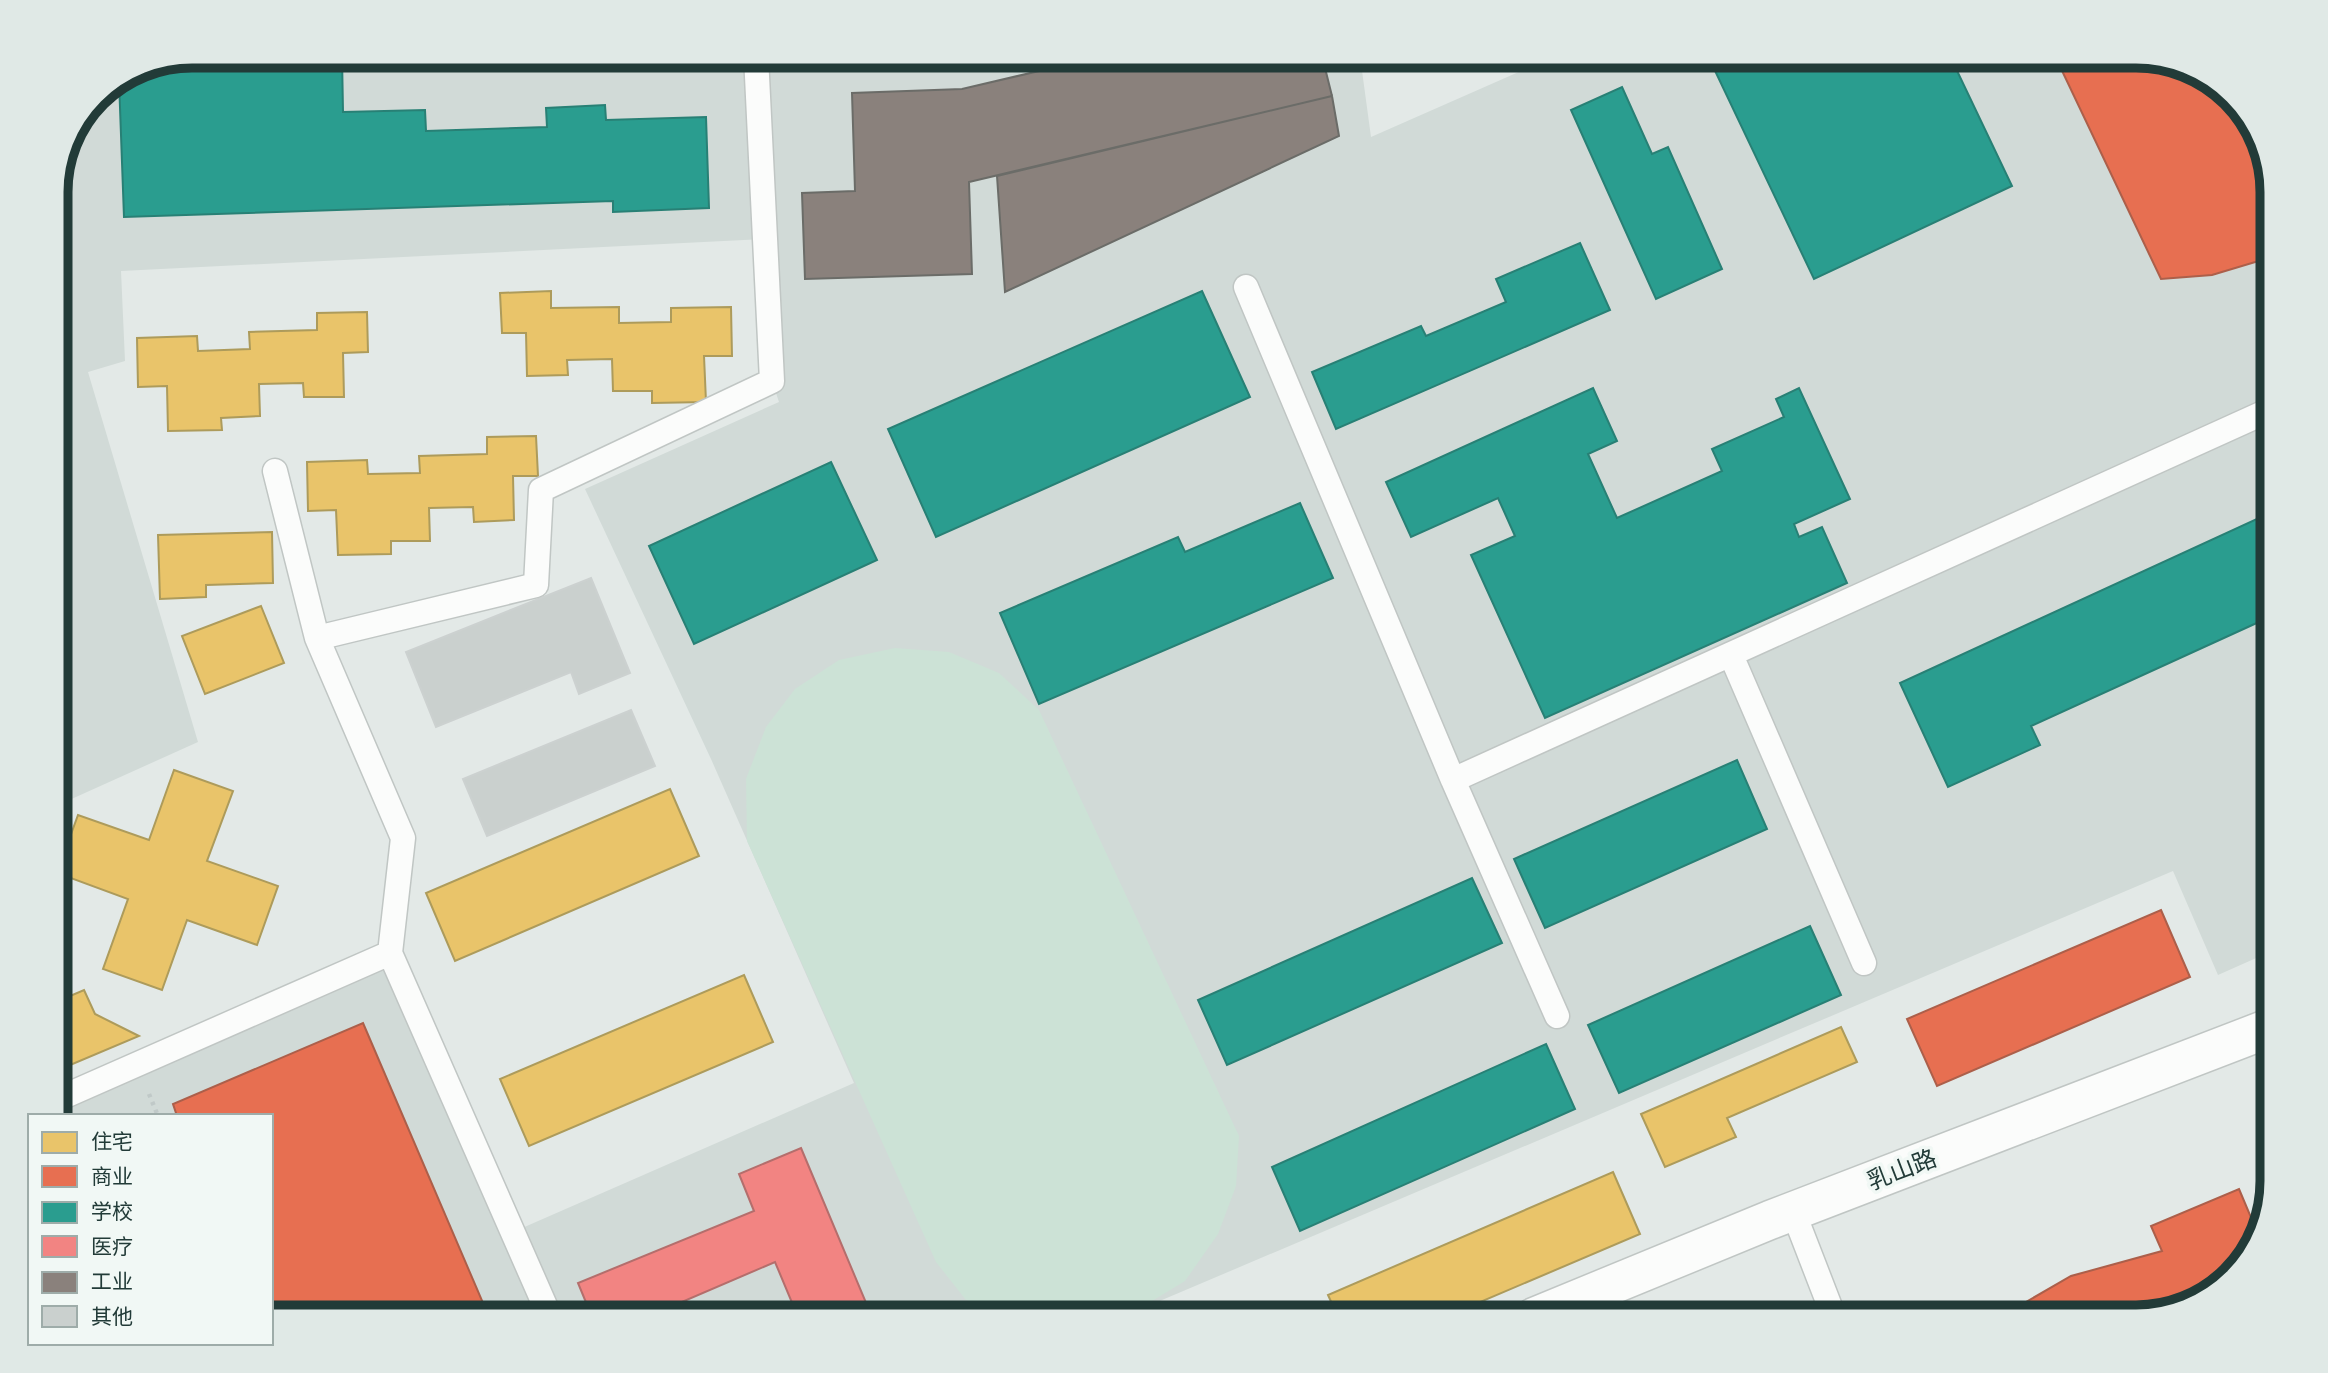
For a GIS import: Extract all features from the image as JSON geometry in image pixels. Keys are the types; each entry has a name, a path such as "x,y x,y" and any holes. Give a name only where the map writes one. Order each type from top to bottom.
{"street":[{"name":"乳山路","path":"1563,1305 1793,1211 2260,1032"}],"lane":[{"path":"317,639 536,585 541,490 772,382 757,69"},
{"path":"1246,287 1454,780 1557,1016"},
{"path":"1454,780 2259,415"},
{"path":"275,471 317,639 402,838 390,953 545,1305"},
{"path":"1731,654 1864,963"},
{"path":"69,1094 390,953"},
{"path":"1793,1211 1829,1305"}],"shaded area":[{"path":"1362,68 1371,137 1527,68 2136,68 2168,72 2211,94 2222,102 2253,153 2259,184 2260,956 2218,975 2173,871 1150,1305 273,1305 273,1114 69,1114 69,1094 390,953 513,1232 854,1083 711,759 585,489 779,402 772,381 765,239 121,271 125,361 88,372 198,742 69,800 69,176 81,137 99,110 130,85 152,75 184,69"}],"green space":[{"path":"895,648 949,652 999,673 1039,710 1239,1136 1236,1186 1218,1234 1185,1281 1146,1305 983,1305 966,1300 936,1262 747,841 746,779 766,727 795,689 839,660"}],"building: 住宅":[{"path":"551,291 551,308 619,307 619,323 671,322 671,308 731,307 732,356 704,356 706,402 652,403 652,391 613,391 612,359 567,360 568,375 527,376 526,333 502,333 500,293"},
{"path":"367,312 368,352 343,353 344,397 304,397 303,383 259,384 260,416 221,418 222,430 168,431 167,386 138,387 137,338 197,336 198,351 250,349 249,332 317,330 317,313"},
{"path":"536,436 538,476 513,476 514,520 474,522 473,507 429,508 430,541 391,541 391,554 338,555 336,510 308,511 307,462 367,460 368,474 420,473 419,456 487,454 487,437"},
{"path":"272,532 273,583 206,585 206,597 160,599 158,535"},
{"path":"261,606 284,663 205,694 182,636"},
{"path":"174,770 233,791 207,861 278,886 257,945 187,920 162,990 103,969 128,899 69,877 69,840 78,815 149,840"},
{"path":"670,789 699,856 455,961 426,893"},
{"path":"744,975 773,1042 529,1146 500,1079"},
{"path":"84,990 95,1014 139,1036 69,1066 69,996"},
{"path":"1841,1027 1857,1062 1727,1118 1736,1137 1665,1167 1641,1114"},
{"path":"1613,1172 1640,1234 1473,1305 1333,1305 1328,1295"}],"building: 商业":[{"path":"2061,68 2136,68 2168,72 2198,85 2224,104 2247,137 2253,152 2259,184 2259,261 2212,275 2161,279"},
{"path":"2161,910 2190,977 1937,1086 1907,1019"},
{"path":"363,1023 484,1305 273,1305 273,1114 176,1114 173,1104"},
{"path":"2239,1189 2253,1221 2243,1243 2224,1269 2198,1288 2168,1301 2136,1305 2021,1305 2071,1276 2162,1251 2151,1226"}],"building: 学校":[{"path":"1714,68 1956,68 2012,186 1814,279"},
{"path":"342,69 343,112 425,110 426,131 547,127 546,108 605,105 606,120 706,117 709,208 613,212 613,201 124,217 119,92 145,78 168,71"},
{"path":"1622,87 1652,154 1668,147 1722,269 1656,299 1571,110"},
{"path":"1580,243 1610,310 1336,429 1312,372 1421,326 1426,336 1506,302 1496,279"},
{"path":"1202,291 1250,397 936,537 888,429"},
{"path":"1593,388 1617,441 1588,454 1617,518 1722,471 1712,449 1784,417 1776,399 1799,388 1850,499 1794,524 1799,537 1822,527 1847,583 1545,718 1471,555 1515,536 1498,498 1411,537 1386,482"},
{"path":"831,462 877,560 694,644 649,546"},
{"path":"1300,503 1333,578 1039,704 1000,613 1178,537 1185,552"},
{"path":"2259,518 2259,622 2031,726 2040,745 1948,787 1900,683"},
{"path":"1737,760 1767,829 1545,928 1514,859"},
{"path":"1472,878 1502,943 1227,1065 1198,1000"},
{"path":"1810,926 1841,995 1619,1093 1588,1025"},
{"path":"1546,1044 1575,1109 1300,1231 1272,1167"}],"building: 医疗":[{"path":"801,1148 867,1305 793,1305 775,1262 675,1305 587,1305 578,1283 754,1211 739,1174"}],"building: 工业":[{"path":"1325,68 1332,96 969,182 972,274 805,279 802,193 855,191 852,93 962,89 1049,69"},
{"path":"1332,96 1339,136 1005,292 997,176"}],"building: 其他":[{"path":"591,578 630,673 579,694 571,672 436,727 406,652"},
{"path":"631,710 655,766 487,836 463,779"}]}
